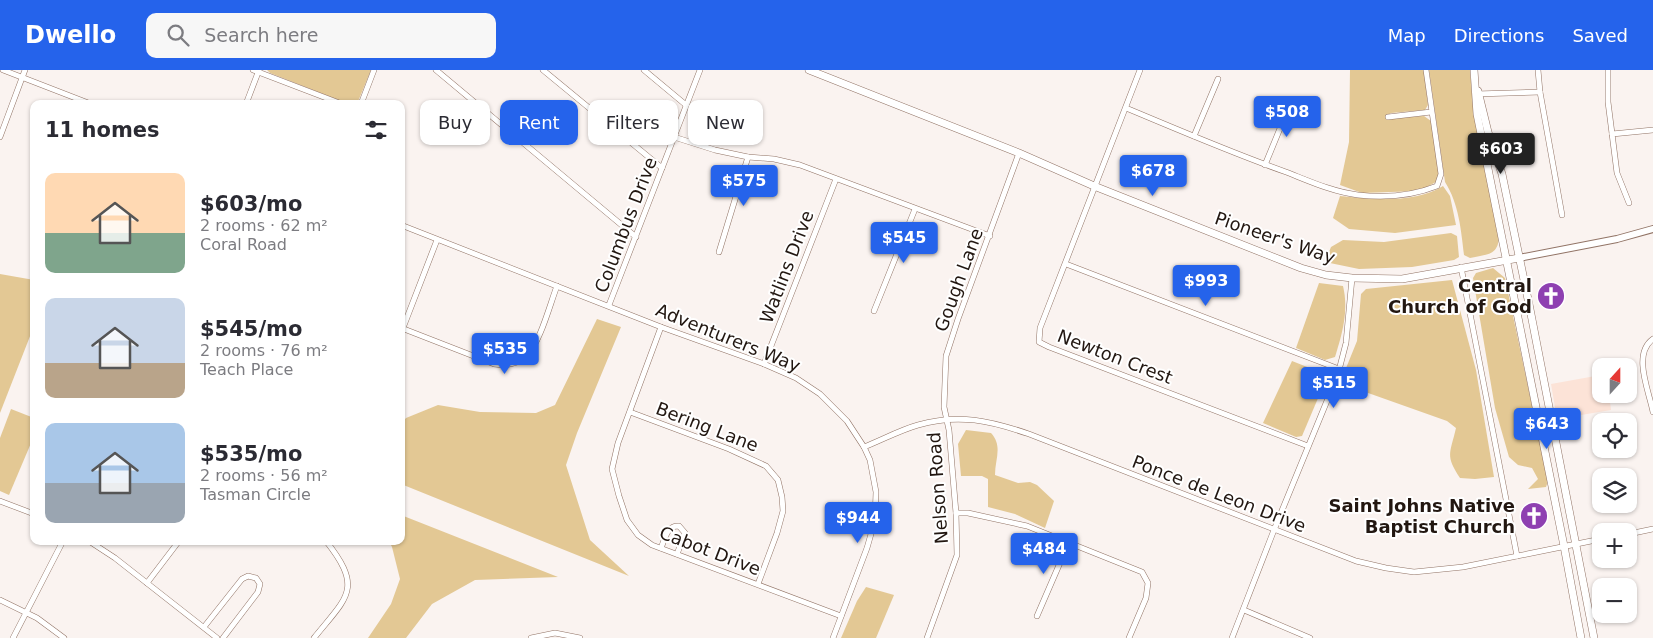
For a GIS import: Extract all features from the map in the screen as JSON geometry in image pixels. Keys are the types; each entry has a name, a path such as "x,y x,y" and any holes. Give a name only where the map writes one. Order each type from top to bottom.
{"main road":[{"name":"Pioneer's Way","path":"809,70 1302,268 1352,278 1402,279 1519,258"},
{"path":"1474,70 1479,122 1581,638"},
{"path":"1477,91 1502,174 1594,638"},
{"path":"1528,366 1541,364"},
{"path":"1548,464 1560,462"},
{"path":"1578,623 1591,621"}],"street":[{"path":"3,70 81,100"},
{"path":"0,137 25,70"},
{"path":"363,100 374,70"},
{"path":"436,70 636,237"},
{"path":"544,70 662,168"},
{"path":"644,70 686,105"},
{"name":"Columbus Drive","path":"678,126 700,70"},
{"name":"Newton Crest","path":"1140,70 1040,328 1039,342 1308,446"},
{"path":"1126,108 1265,165 1330,188 1357,195 1387,196 1421,193 1437,186 1441,174 1426,70"},
{"path":"1538,70 1540,92 1562,215"},
{"path":"1608,70 1608,95 1617,173 1629,203"},
{"path":"247,100 257,71 332,100"},
{"path":"1194,136 1218,78"},
{"path":"1477,91 1540,92"},
{"path":"1265,165 1290,104"},
{"path":"1388,117 1431,112"},
{"path":"1612,134 1653,130"},
{"path":"678,138 715,150 748,157 800,164 990,236"},
{"name":"Columbus Drive","path":"609,306 671,145"},
{"name":"Gough Lane","path":"946,420 944,407 946,356 958,318 990,236 1019,153"},
{"path":"719,252 748,157"},
{"name":"Watlins Drive","path":"764,364 836,179"},
{"path":"874,311 915,209"},
{"name":"Adventurers Way","path":"405,227 662,327 764,364 796,378 820,394 847,421 864,447 870,460 876,492 875,520 867,548 833,638"},
{"path":"1519,258 1617,239 1653,228"},
{"path":"405,326 437,240"},
{"path":"1066,264 1339,369"},
{"path":"1461,267 1517,556"},
{"path":"1232,638 1339,369 1346,343 1352,278"},
{"path":"405,332 494,364 507,365 515,363 527,356 531,351 557,286"},
{"name":"Cabot Drive","path":"662,327 618,443 612,469 627,520 638,535 652,545 841,616"},
{"path":"1653,338 1647,343 1643,351 1642,362 1653,409"},
{"name":"Bering Lane","path":"630,412 766,466 778,480 783,511 778,532 758,584"},
{"name":"Ponce de Leon Drive","path":"864,447 917,425 962,419 996,423 1029,434 1356,561 1414,572 1464,567 1592,541"},
{"name":"Nelson Road","path":"927,638 957,555 956,513 949,430 946,420"},
{"path":"0,501 30,512"},
{"path":"956,513 985,516 1027,526 1142,572 1148,583 1146,598 1129,638"},
{"path":"661,548 669,529 673,526 679,526 685,533 677,554"},
{"path":"1637,533 1653,530"},
{"path":"1037,616 1068,542"},
{"path":"14,638 61,545"},
{"path":"95,545 115,558 218,638"},
{"path":"147,583 176,545"},
{"path":"314,638 348,592 348,576 344,566 329,545"},
{"path":"204,627 242,579 248,576 256,578 260,584 258,592 223,638"},
{"path":"0,600 37,618 64,638"},
{"path":"1244,610 1310,638"},
{"path":"531,638 555,633 580,638"}],"shaded area":[{"path":"267,70 371,70 359,100 338,100 270,73"},
{"path":"1350,70 1424,70 1428,105 1425,110 1391,113 1385,117 1387,120 1424,116 1431,121 1440,174 1436,182 1419,191 1362,193 1340,185 1349,142"},
{"path":"1429,70 1470,70 1472,94 1499,237 1494,251 1486,255 1470,258 1464,255 1456,208 1445,182"},
{"path":"1443,186 1450,196 1456,225 1395,233 1349,229 1333,218 1340,196 1379,199 1406,198 1432,192"},
{"path":"1451,233 1457,236 1459,257 1454,260 1412,267 1359,269 1325,262 1331,247 1343,240 1384,242"},
{"path":"1493,268 1505,278 1548,481 1546,487 1528,489 1538,479 1532,468 1518,465 1509,457 1495,408 1473,278 1476,273"},
{"path":"0,274 30,279 30,336 0,413"},
{"path":"1452,280 1476,370 1494,477 1460,478 1452,464 1450,454 1456,428 1447,421 1340,383 1357,341 1361,294 1366,289"},
{"path":"1319,283 1343,286 1345,295 1344,322 1335,357 1325,360 1296,348"},
{"path":"597,319 621,327 577,433 566,465 590,540 629,576 405,486 406,418 438,405 480,412 536,413 555,405"},
{"path":"1292,361 1325,374 1327,377 1302,436 1296,437 1263,423"},
{"path":"1592,377 1592,403 1610,403 1611,410 1557,419 1551,384"},
{"path":"11,409 30,416 30,445 9,495 0,491 0,438"},
{"path":"966,430 991,433 995,438 998,453 995,475 1018,483 1030,482 1037,485 1054,501 1045,528 1015,514 988,507 988,479 982,476 961,476 958,444"},
{"path":"405,517 558,577 475,580 432,604 406,638 368,638 391,604 400,579 391,545 405,545"},
{"path":"866,587 894,595 876,638 841,638 857,601"}],"place":[{"name":"Central Church of God","path":"1551,296"},
{"name":"Saint Johns Native Baptist Church","path":"1534,516"}]}
